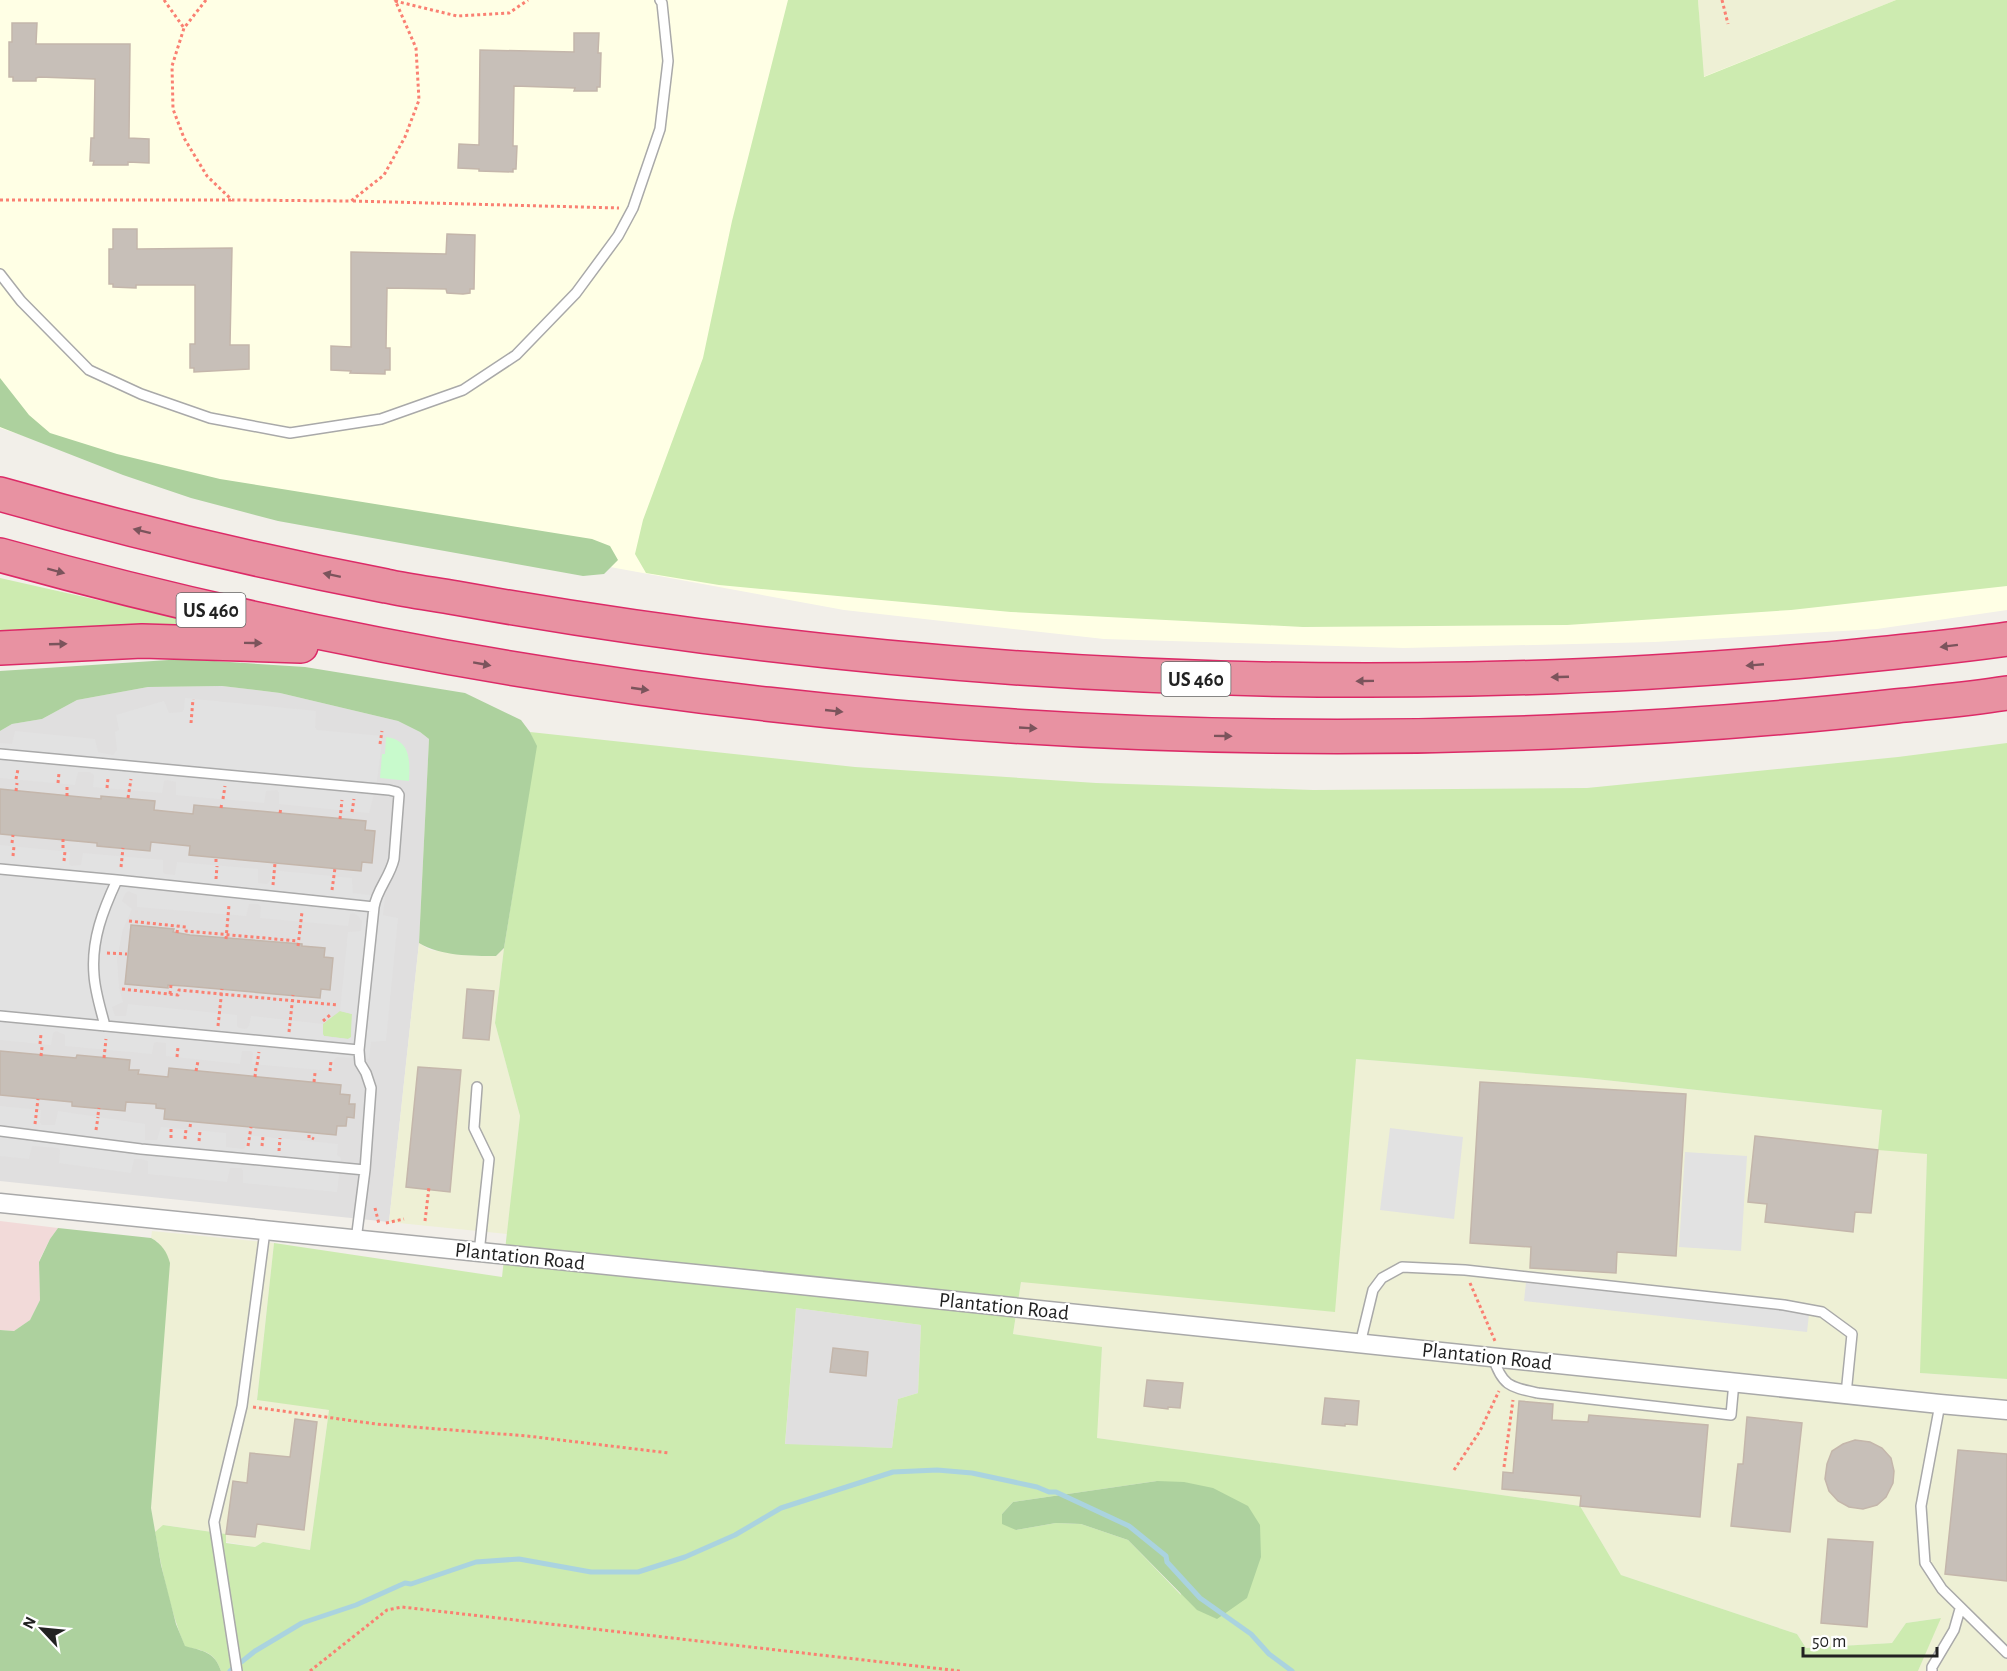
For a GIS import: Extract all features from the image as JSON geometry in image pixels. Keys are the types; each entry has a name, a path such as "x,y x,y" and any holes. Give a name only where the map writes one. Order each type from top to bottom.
{"highway":[{"path":"0,471 75,514"},
{"name":"US 460","path":"0,494 239,555 378,585 720,640 851,655 1026,670 1289,681 1523,678 1635,674 1760,665 2007,639"},
{"name":"US 460","path":"0,555 208,609 424,654 582,681 799,708 995,726 1219,736 1464,736 1636,729 1816,715 2007,693"},
{"path":"0,648 142,641 265,643 424,654"}],"street":[{"name":"Plantation Road","path":"0,1203 1360,1344 1495,1352 1734,1382 2007,1410"}],"lane":[{"path":"0,274 21,301 89,370 141,394 210,418 290,433 381,419 463,390 516,355 576,293 618,236 633,208 662,118 668,61 660,0"},
{"path":"0,754 397,792 400,799 394,859 374,906 359,1050 360,1063 371,1088 365,1170 356,1240"},
{"path":"0,869 119,876 374,906"},
{"path":"106,1030 94,977 94,952 98,928 119,876"},
{"path":"0,1016 106,1030 359,1050"},
{"path":"477,1087 474,1128 489,1159 479,1252"},
{"path":"0,1131 141,1149 365,1170"},
{"path":"237,1671 214,1522 242,1406 265,1231"},
{"path":"1360,1344 1373,1290 1382,1278 1402,1268 1465,1270 1784,1305 1822,1312 1852,1334 1846,1394"},
{"path":"1495,1352 1498,1373 1504,1382 1515,1388 1538,1393 1731,1415 1734,1382"},
{"path":"1940,1404 1921,1506 1925,1563 1942,1589 1960,1609 2007,1653"},
{"path":"1932,1671 1932,1667 1954,1630 1960,1609"}],"path":[{"path":"164,0 184,28"},
{"path":"206,0 184,28 172,66 173,109 184,138 207,176 232,200"},
{"path":"395,1 457,16 509,13 528,0"},
{"path":"1722,0 1728,24"},
{"path":"351,201 384,175 405,137 419,100 416,48 395,1"},
{"path":"0,200 351,201 633,208"},
{"path":"191,723 193,699"},
{"path":"380,744 382,731"},
{"path":"128,798 131,776"},
{"path":"16,791 17,783"},
{"path":"67,787 67,796"},
{"path":"221,808 222,802"},
{"path":"280,813 281,808"},
{"path":"340,811 340,819"},
{"path":"12,843 13,835"},
{"path":"63,839 63,848"},
{"path":"119,876 123,848"},
{"path":"216,857 216,862"},
{"path":"275,863 275,871"},
{"path":"334,868 334,877"},
{"path":"227,937 228,915"},
{"path":"129,921 186,927 186,931 227,937 298,944 301,922"},
{"path":"177,933 178,926"},
{"path":"118,954 127,954"},
{"path":"170,994 171,986"},
{"path":"122,989 178,995 179,990 338,1005"},
{"path":"220,1013 222,989"},
{"path":"291,1020 293,995"},
{"path":"323,1021 330,1016"},
{"path":"104,1058 106,1030"},
{"path":"41,1056 42,1047"},
{"path":"196,1071 198,1061"},
{"path":"255,1077 256,1067"},
{"path":"314,1082 316,1073 323,1073"},
{"path":"37,1110 38,1099"},
{"path":"98,1115 99,1108"},
{"path":"190,1127 191,1121"},
{"path":"250,1135 251,1127"},
{"path":"309,1132 311,1138"},
{"path":"425,1221 429,1187"},
{"path":"375,1203 375,1214 379,1224 404,1220"},
{"path":"1465,1270 1495,1352"},
{"path":"1454,1470 1480,1431 1504,1382"},
{"path":"1504,1467 1515,1388"},
{"path":"242,1406 376,1424 527,1436 669,1454"},
{"path":"310,1671 387,1610 402,1607 960,1671"}],"shaded area":[{"path":"0,0 2007,0 2007,610 1877,629 1655,642 1404,648 1104,639 844,610 457,539 145,476 0,428"},
{"path":"1698,0 1896,0 1703,77"},
{"path":"222,686 280,693 398,721 429,739 419,943 389,1222 0,1181 0,731 12,724 42,719 77,700 148,687"},
{"path":"185,698 316,711 315,727 317,730 383,736 377,781 369,813 279,804 277,790 266,791 264,803 176,795 176,782 166,780 162,793 93,787 94,775 90,772 78,772 75,785 0,778 0,743 12,744 15,731 95,739 98,752 113,755 117,750 115,732 119,730 116,715 164,701 169,713 182,712"},
{"path":"0,845 70,852 69,864 71,866 81,865 83,853 163,860 163,872 175,875 177,862 258,869 258,883 267,884 270,881 271,870 352,878 353,893 385,897 383,915 398,918 386,1041 371,1042 369,1059 337,1057 334,1060 333,1071 252,1064 253,1053 251,1051 242,1051 240,1064 166,1056 166,1043 156,1042 152,1054 65,1046 65,1035 56,1031 53,1033 51,1045 0,1040","holes":["128,891 137,895 137,907 246,916 249,904 258,904 261,907 260,918 348,926 350,914 354,913 362,921 361,931 348,932 340,1011 352,1014 351,1037 348,1039 324,1036 323,1024 251,1016 246,1029 237,1026 237,1015 128,1004 126,1016 115,1016 112,1007 123,1002 119,988 117,959 123,929 132,909 122,901"]},
{"path":"419,943 430,950 479,956 496,956 504,948 495,1023 520,1116 507,1234 389,1222"},
{"path":"1356,1059 1586,1078 1883,1110 1927,1153 1921,1373 2007,1379 2007,1671 1918,1671 1940,1618 1906,1623 1892,1643 1806,1648 1797,1634 1621,1575 1580,1506 1096,1438 1102,1348 1013,1334 1021,1282"},
{"path":"0,1106 41,1110 42,1125 55,1125 58,1111 145,1124 145,1140 157,1140 161,1127 226,1133 226,1147 243,1149 247,1135 338,1144 337,1155 341,1158 337,1192 243,1183 241,1168 230,1168 227,1182 148,1174 148,1161 141,1159 134,1159 131,1173 59,1163 60,1150 58,1148 32,1146 29,1159 0,1156"},
{"path":"1390,1128 1463,1137 1454,1219 1380,1210"},
{"path":"1685,1152 1747,1156 1741,1251 1679,1247"},
{"path":"0,1221 58,1228 39,1261 40,1300 30,1320 14,1331 0,1330"},
{"path":"152,1231 274,1243 257,1399 329,1410 310,1550 263,1542 255,1547 226,1542 226,1534 164,1525 155,1532 151,1508 158,1242 151,1238"},
{"path":"1527,1273 1810,1305 1807,1332 1524,1301"},
{"path":"796,1308 921,1325 918,1393 898,1399 892,1448 785,1445"}],"green space":[{"path":"788,0 1698,0 1704,77 1896,0 2007,0 2007,586 1791,610 1567,625 1303,627 1011,612 719,585 646,573 635,554 643,520 703,358 732,221"},
{"path":"0,378 29,415 50,433 117,454 220,479 592,539 610,546 618,560 604,574 583,576 278,521 191,498 123,475 0,427"},
{"path":"0,578 253,635 0,636"},
{"path":"184,659 305,667 465,693 521,720 537,746 504,948 496,956 467,955 437,951 419,943 429,739 398,721 280,693 222,686 148,687 77,700 42,719 12,724 0,731 0,671"},
{"path":"530,732 855,767 1096,783 1313,790 1587,788 1898,757 2007,743 2007,1379 1920,1373 1927,1154 1878,1150 1882,1110 1586,1078 1356,1059 1335,1312 1021,1282 1013,1334 1102,1347 1097,1438 1580,1506 1621,1575 1797,1634 1806,1648 1892,1643 1906,1623 1941,1618 1918,1671 221,1671 208,1653 185,1647 167,1590 155,1532 163,1525 226,1534 226,1543 255,1547 263,1542 310,1550 329,1410 257,1400 274,1243 502,1277 520,1116 495,1023 504,948 536,746","holes":["796,1308 921,1325 918,1393 898,1399 892,1448 785,1444","1157,1481 1181,1595 1128,1540 1081,1524 1056,1523 1016,1530 1002,1514 1013,1502"]},
{"path":"386,737 400,742 405,747 409,759 409,781 380,778"},
{"path":"340,1011 352,1014 351,1038 324,1036 323,1024"},
{"path":"58,1228 151,1238 161,1246 169,1259 151,1508 161,1565 176,1624 185,1646 212,1656 221,1671 0,1671 0,1330 14,1331 30,1320 40,1300 39,1262"},
{"path":"1157,1481 1184,1482 1213,1488 1248,1506 1260,1525 1261,1557 1247,1598 1217,1619 1197,1610 1128,1540 1081,1524 1056,1523 1016,1530 1002,1524 1002,1514 1013,1502"}],"building":[{"path":"12,23 37,23 36,44 130,44 129,138 149,139 149,163 93,165 94,161 90,161 91,138 94,138 95,79 39,77 36,81 13,81 13,77 9,77 9,42 12,42"},
{"path":"574,33 599,33 600,87 597,87 597,91 514,86 513,146 517,146 516,169 513,169 513,172 458,168 459,144 479,145 480,50 574,52"},
{"path":"113,229 137,229 137,249 232,248 230,345 249,345 249,369 194,372 194,368 190,368 190,344 195,344 195,285 113,287 113,284 109,284 109,249 113,249"},
{"path":"447,234 475,235 474,289 470,289 470,293 463,294 447,293 446,289 387,288 386,348 390,348 390,370 385,370 385,374 331,370 331,346 351,347 351,252 446,254"},
{"path":"0,789 101,799 101,796 155,801 154,810 193,814 194,805 366,821 365,830 375,831 372,863 362,862 361,871 189,855 190,846 151,842 150,851 97,846 97,843 0,834"},
{"path":"131,925 174,929 173,932 190,935 325,948 324,957 333,958 330,990 321,989 320,998 185,986 168,985 168,988 125,984"},
{"path":"467,989 494,991 489,1040 463,1038"},
{"path":"0,1051 130,1060 129,1070 139,1070 138,1074 168,1077 169,1068 341,1085 340,1094 350,1095 349,1104 355,1104 354,1118 347,1117 346,1126 337,1126 336,1135 164,1119 165,1109 156,1108 156,1104 126,1102 125,1111 72,1106 72,1102 0,1095"},
{"path":"418,1067 461,1070 450,1192 406,1187"},
{"path":"1480,1082 1686,1094 1676,1256 1617,1252 1616,1273 1530,1268 1531,1247 1470,1243"},
{"path":"1755,1136 1878,1150 1871,1213 1855,1212 1853,1232 1765,1222 1767,1204 1748,1202"},
{"path":"833,1348 868,1352 866,1376 830,1372"},
{"path":"1147,1380 1183,1383 1180,1408 1144,1406"},
{"path":"1325,1398 1359,1401 1357,1425 1322,1424"},
{"path":"1519,1401 1553,1404 1552,1420 1588,1422 1589,1415 1708,1425 1700,1517 1580,1506 1581,1496 1502,1489 1503,1472 1513,1473"},
{"path":"1747,1417 1802,1423 1790,1532 1731,1526 1738,1464 1743,1464"},
{"path":"295,1419 317,1422 304,1530 257,1524 255,1537 226,1534 233,1481 247,1483 250,1453 290,1457"},
{"path":"1855,1440 1870,1442 1882,1448 1891,1458 1894,1471 1893,1483 1886,1497 1877,1505 1863,1509 1849,1507 1838,1501 1829,1491 1825,1479 1832,1451"},
{"path":"1958,1450 2007,1454 2007,1581 1945,1574"},
{"path":"1828,1539 1873,1542 1867,1627 1821,1623"}],"waterway":[{"path":"230,1671 255,1651 302,1623 356,1605 405,1583 411,1584 476,1562 519,1559 591,1572 638,1572 685,1557 735,1535 781,1508 893,1472 937,1470 972,1473 1056,1492 1129,1526 1166,1556 1167,1562 1200,1598 1251,1634 1269,1654 1292,1671"}]}
